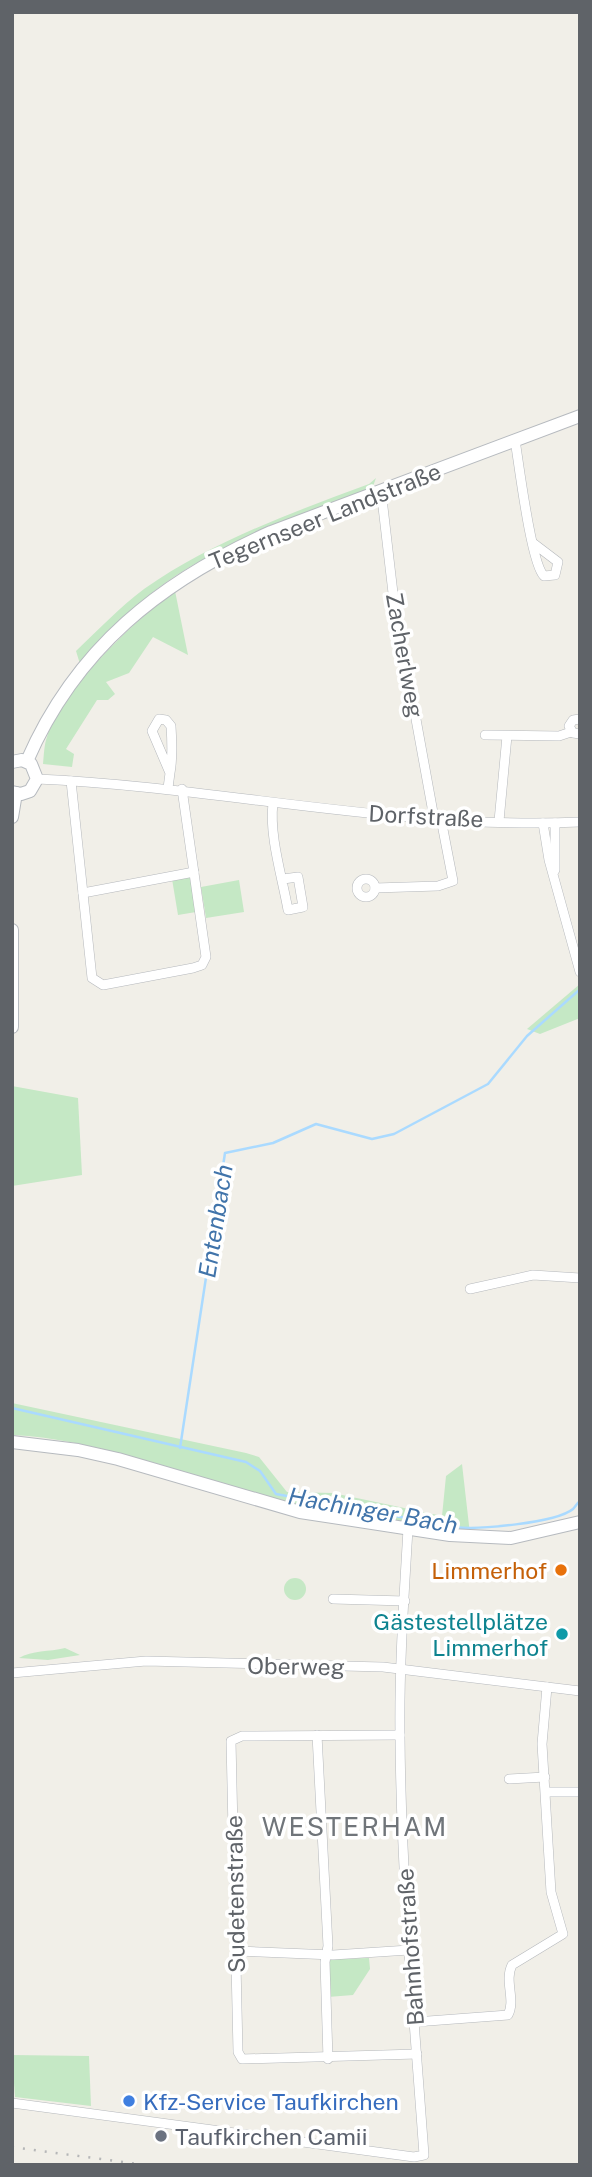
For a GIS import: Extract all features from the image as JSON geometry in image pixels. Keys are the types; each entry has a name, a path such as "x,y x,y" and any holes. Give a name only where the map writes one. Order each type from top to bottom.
{"main road":[{"name":"Tegernseer Landstraße","path":"27,761 46,721 73,681 112,635 148,602 227,551 580,416"},
{"path":"12,762 27,761 35,768 37,779 30,791 14,792 12,817"},
{"path":"12,930 15,992 12,1027"},
{"path":"12,1443 92,1453 300,1512 408,1529 493,1539 531,1535 580,1522"}],"street":[{"path":"515,440 533,542"},
{"name":"Zacherlweg","path":"375,888 438,886 453,881 437,818 393,593 381,490"},
{"path":"169,788 173,757 169,738 171,726 166,720 159,719 152,731 170,773"},
{"path":"485,735 558,736 575,733 571,722 580,719"},
{"path":"499,821 507,736"},
{"name":"Dorfstraße","path":"37,779 182,789 273,803 437,818 580,822"},
{"path":"71,781 92,978 103,985 202,965 207,949 182,789"},
{"path":"273,803 283,879"},
{"path":"543,823 580,972"},
{"path":"555,823 555,875"},
{"path":"83,893 194,872"},
{"path":"470,1289 533,1275 580,1278"},
{"name":"Bahnhofstraße","path":"12,2103 288,2141 424,2155 409,1950 400,1735 408,1529"},
{"path":"333,1599 405,1601"},
{"name":"Oberweg","path":"12,1673 156,1661 401,1669 580,1692"},
{"path":"415,2022 501,2017 510,2012 508,1972 512,1965 563,1934 551,1892 542,1721 547,1687"},
{"path":"400,1735 317,1735 328,2059 417,2054"},
{"name":"Sudetenstraße","path":"317,1735 235,1738 231,1741 239,2052 242,2059 328,2059"},
{"path":"509,1779 545,1777"},
{"path":"547,1792 580,1792"},
{"path":"237,1951 326,1955 409,1950"}],"green space":[{"path":"376,478 372,489 258,533 178,574 134,609 80,664 76,651 135,596 170,572 253,529 369,484"},
{"path":"175,591 188,655 153,637 129,673 106,682 115,694 108,700 97,700 66,749 74,754 72,767 43,764 47,737 55,718 84,677 121,637"},
{"path":"190,876 196,912 178,915 172,879"},
{"path":"239,880 244,912 206,918 201,887"},
{"path":"580,984 580,1018 540,1034 527,1029"},
{"path":"12,1086 78,1098 82,1175 12,1186"},
{"path":"12,1403 259,1457 287,1492 333,1493 442,1516 446,1476 462,1464 470,1534 301,1507 86,1445 12,1435"},
{"path":"295,1578 305,1585 306,1589 299,1599 295,1600 285,1593 284,1589 291,1579"},
{"path":"65,1648 80,1655 48,1660 19,1658 35,1652"},
{"path":"369,1958 370,1969 353,1995 328,1997 327,1962 330,1959"},
{"path":"12,2055 89,2056 91,2106 15,2097"}],"waterway":[{"name":"Entenbach","path":"180,1448 225,1153 273,1143 316,1124 372,1139 394,1134 488,1084 527,1036 578,991"},
{"name":"Hachinger Bach","path":"12,1408 246,1462 260,1471 276,1494 455,1527 534,1522 564,1514 580,1501"}],"railway":[{"path":"12,2147 145,2165"}],"place":[{"name":"Limmerhof","path":"561,1570"},
{"name":"Gästestellplätze Limmerhof","path":"562,1634"},
{"name":"Kfz-Service Taufkirchen","path":"129,2101"},
{"name":"Taufkirchen Camii","path":"161,2136"}],"district":[{"name":"WESTERHAM","path":"355,1826"}]}
